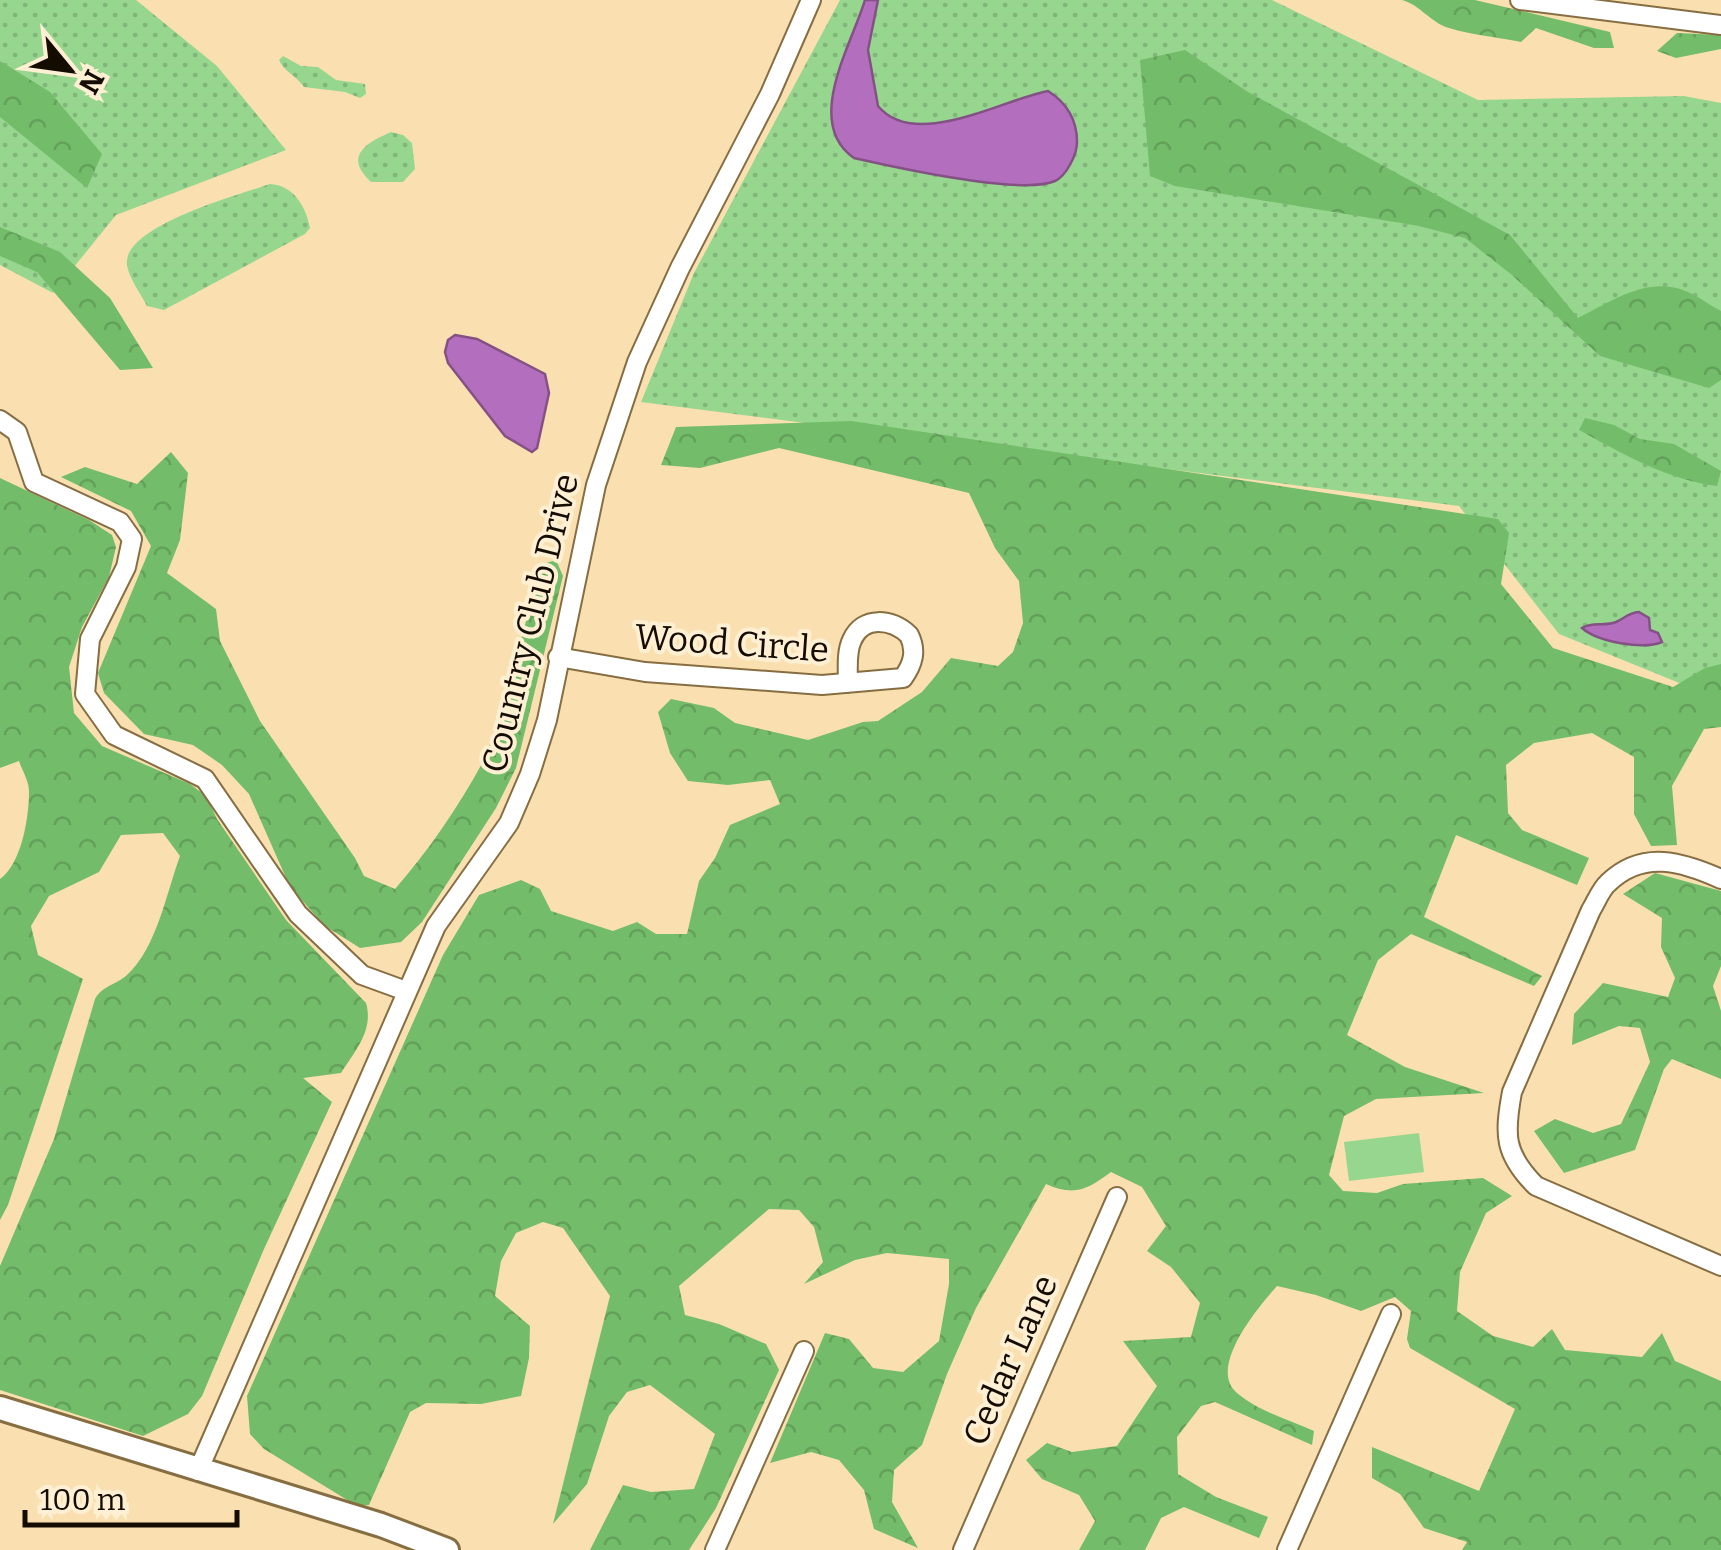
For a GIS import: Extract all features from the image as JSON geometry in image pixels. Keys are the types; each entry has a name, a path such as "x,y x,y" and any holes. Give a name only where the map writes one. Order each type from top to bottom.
{"main road":[{"path":"0,1408 381,1525 448,1550"}],"street":[{"name":"Country Club Drive","path":"198,1470 436,926 510,823 547,720 596,485 638,362 680,268 770,94 811,0"},
{"path":"1520,0 1721,25"},
{"path":"0,420 17,432 34,482 120,522 132,540 126,567 90,639 85,694 114,735 205,779 298,914 362,975 406,991"},
{"name":"Wood Circle","path":"558,657 650,673 822,685 848,683 903,678 910,667 913,643 909,635 896,624 877,621 853,637 848,683"},
{"path":"1721,879 1686,863 1658,861 1634,867 1607,884 1591,910 1512,1092 1506,1121 1508,1145 1518,1168 1536,1186 1721,1266"},
{"name":"Cedar Lane","path":"963,1550 1117,1197"},
{"path":"1288,1550 1391,1314"},
{"path":"715,1550 804,1352"}],"green space":[{"path":"0,0 136,0 217,66 286,150 116,215 53,293 0,265"},
{"path":"840,0 1272,0 1478,100 1684,96 1721,103 1721,700 1559,634 1459,506 641,402 694,273"},
{"path":"1402,0 1475,0 1610,32 1614,48 1594,48 1536,28 1521,42 1467,32 1443,26"},
{"path":"1677,33 1721,35 1721,49 1676,58 1657,51"},
{"path":"1185,50 1248,92 1510,235 1578,318 1633,291 1662,286 1692,294 1721,311 1721,380 1709,388 1600,356 1512,275 1465,238 1419,226 1175,186 1150,176 1140,60"},
{"path":"283,56 301,66 318,67 336,80 365,84 366,94 360,98 304,87 281,64"},
{"path":"0,61 50,92 102,154 87,188 0,117"},
{"path":"391,132 412,143 415,169 403,182 371,182 358,158 366,146"},
{"path":"270,184 285,188 297,198 310,228 305,234 164,310 147,306 127,264 131,250 144,237 186,214"},
{"path":"0,227 60,252 110,298 153,368 120,370 37,272 0,256"},
{"path":"1585,418 1614,425 1640,439 1674,444 1721,471 1717,486 1663,472 1611,448 1579,430"},
{"path":"851,421 1498,519 1509,533 1501,584 1553,648 1673,687 1705,668 1721,664 1721,727 1704,729 1672,786 1677,845 1651,846 1634,814 1634,757 1592,733 1534,743 1506,765 1508,813 1522,830 1589,858 1577,885 1456,835 1424,917 1542,976 1534,986 1411,934 1378,960 1347,1035 1405,1067 1484,1093 1376,1099 1344,1116 1329,1175 1343,1191 1377,1193 1403,1184 1483,1178 1512,1196 1486,1213 1460,1272 1457,1311 1493,1336 1533,1347 1552,1329 1565,1350 1642,1357 1662,1333 1675,1361 1721,1381 1721,1550 1462,1550 1467,1542 1424,1528 1400,1494 1372,1478 1372,1447 1479,1491 1515,1409 1410,1348 1407,1339 1411,1311 1395,1297 1361,1311 1277,1286 1231,1354 1229,1382 1254,1405 1314,1431 1312,1445 1215,1402 1201,1406 1177,1437 1178,1474 1216,1497 1268,1517 1259,1538 1184,1507 1161,1518 1145,1550 1079,1550 1095,1521 1079,1495 1042,1479 1026,1460 1047,1443 1072,1452 1117,1446 1157,1386 1123,1341 1191,1337 1200,1303 1171,1267 1147,1251 1166,1226 1142,1187 1111,1172 1081,1189 1065,1190 1046,1184 976,1308 922,1445 894,1470 892,1502 918,1548 874,1529 864,1490 839,1460 811,1452 770,1463 825,1333 849,1339 873,1368 903,1372 939,1341 949,1284 949,1259 887,1253 855,1260 804,1284 823,1262 814,1227 799,1210 769,1209 679,1286 685,1315 766,1344 779,1370 716,1508 689,1550 590,1550 623,1485 651,1492 694,1489 715,1434 650,1385 627,1392 609,1416 587,1484 553,1524 610,1296 563,1228 543,1222 516,1233 501,1261 495,1296 530,1326 529,1358 521,1396 481,1404 426,1403 410,1412 369,1505 357,1506 264,1449 250,1434 247,1396 443,955 479,895 521,880 540,889 551,911 613,931 637,922 656,934 687,934 699,881 730,825 780,804 770,780 728,785 688,781 670,753 658,712 671,699 714,708 735,723 808,740 878,721 922,692 951,658 998,666 1013,652 1023,623 1019,581 995,548 969,493 779,448 700,468 661,465 676,427"},
{"path":"171,452 188,473 180,540 167,573 216,609 220,641 260,721 364,876 395,889 445,824 487,754 543,564 556,560 563,576 516,768 496,808 422,922 401,942 360,948 325,926 290,887 249,794 222,765 193,745 144,734 104,693 98,673 151,546 131,511 61,477 85,467 137,484"},
{"path":"0,478 89,520 112,535 116,547 109,577 82,627 69,667 74,713 102,746 190,784 206,796 217,819 286,920 366,1003 368,1013 362,1040 341,1073 303,1078 332,1102 202,1396 188,1414 143,1436 0,1390 0,1266 54,1139 95,999 127,975 146,950 180,856 163,833 121,835 99,872 49,896 31,926 38,955 83,979 0,1220 0,879 19,851 29,791 19,761 0,768"},
{"path":"1655,873 1721,891 1721,966 1713,986 1721,1011 1721,1079 1672,1059 1664,1069 1635,1150 1564,1173 1534,1131 1555,1119 1593,1133 1621,1124 1650,1062 1640,1028 1619,1026 1572,1045 1574,1014 1603,983 1668,997 1675,978 1661,947 1662,918 1623,894"},
{"path":"1419,1133 1424,1172 1349,1181 1344,1142"}],"shaded area":[{"path":"865,0 878,0 868,50 878,106 894,119 914,124 936,123 1048,91 1070,112 1077,134 1075,153 1063,175 1038,185 987,183 854,158 839,143 832,125 832,104 842,60"},
{"path":"455,335 477,339 545,374 549,393 537,448 532,452 505,436 448,363 448,340"},
{"path":"1639,612 1649,618 1650,630 1658,633 1662,642 1621,643 1582,628 1612,623"}]}
